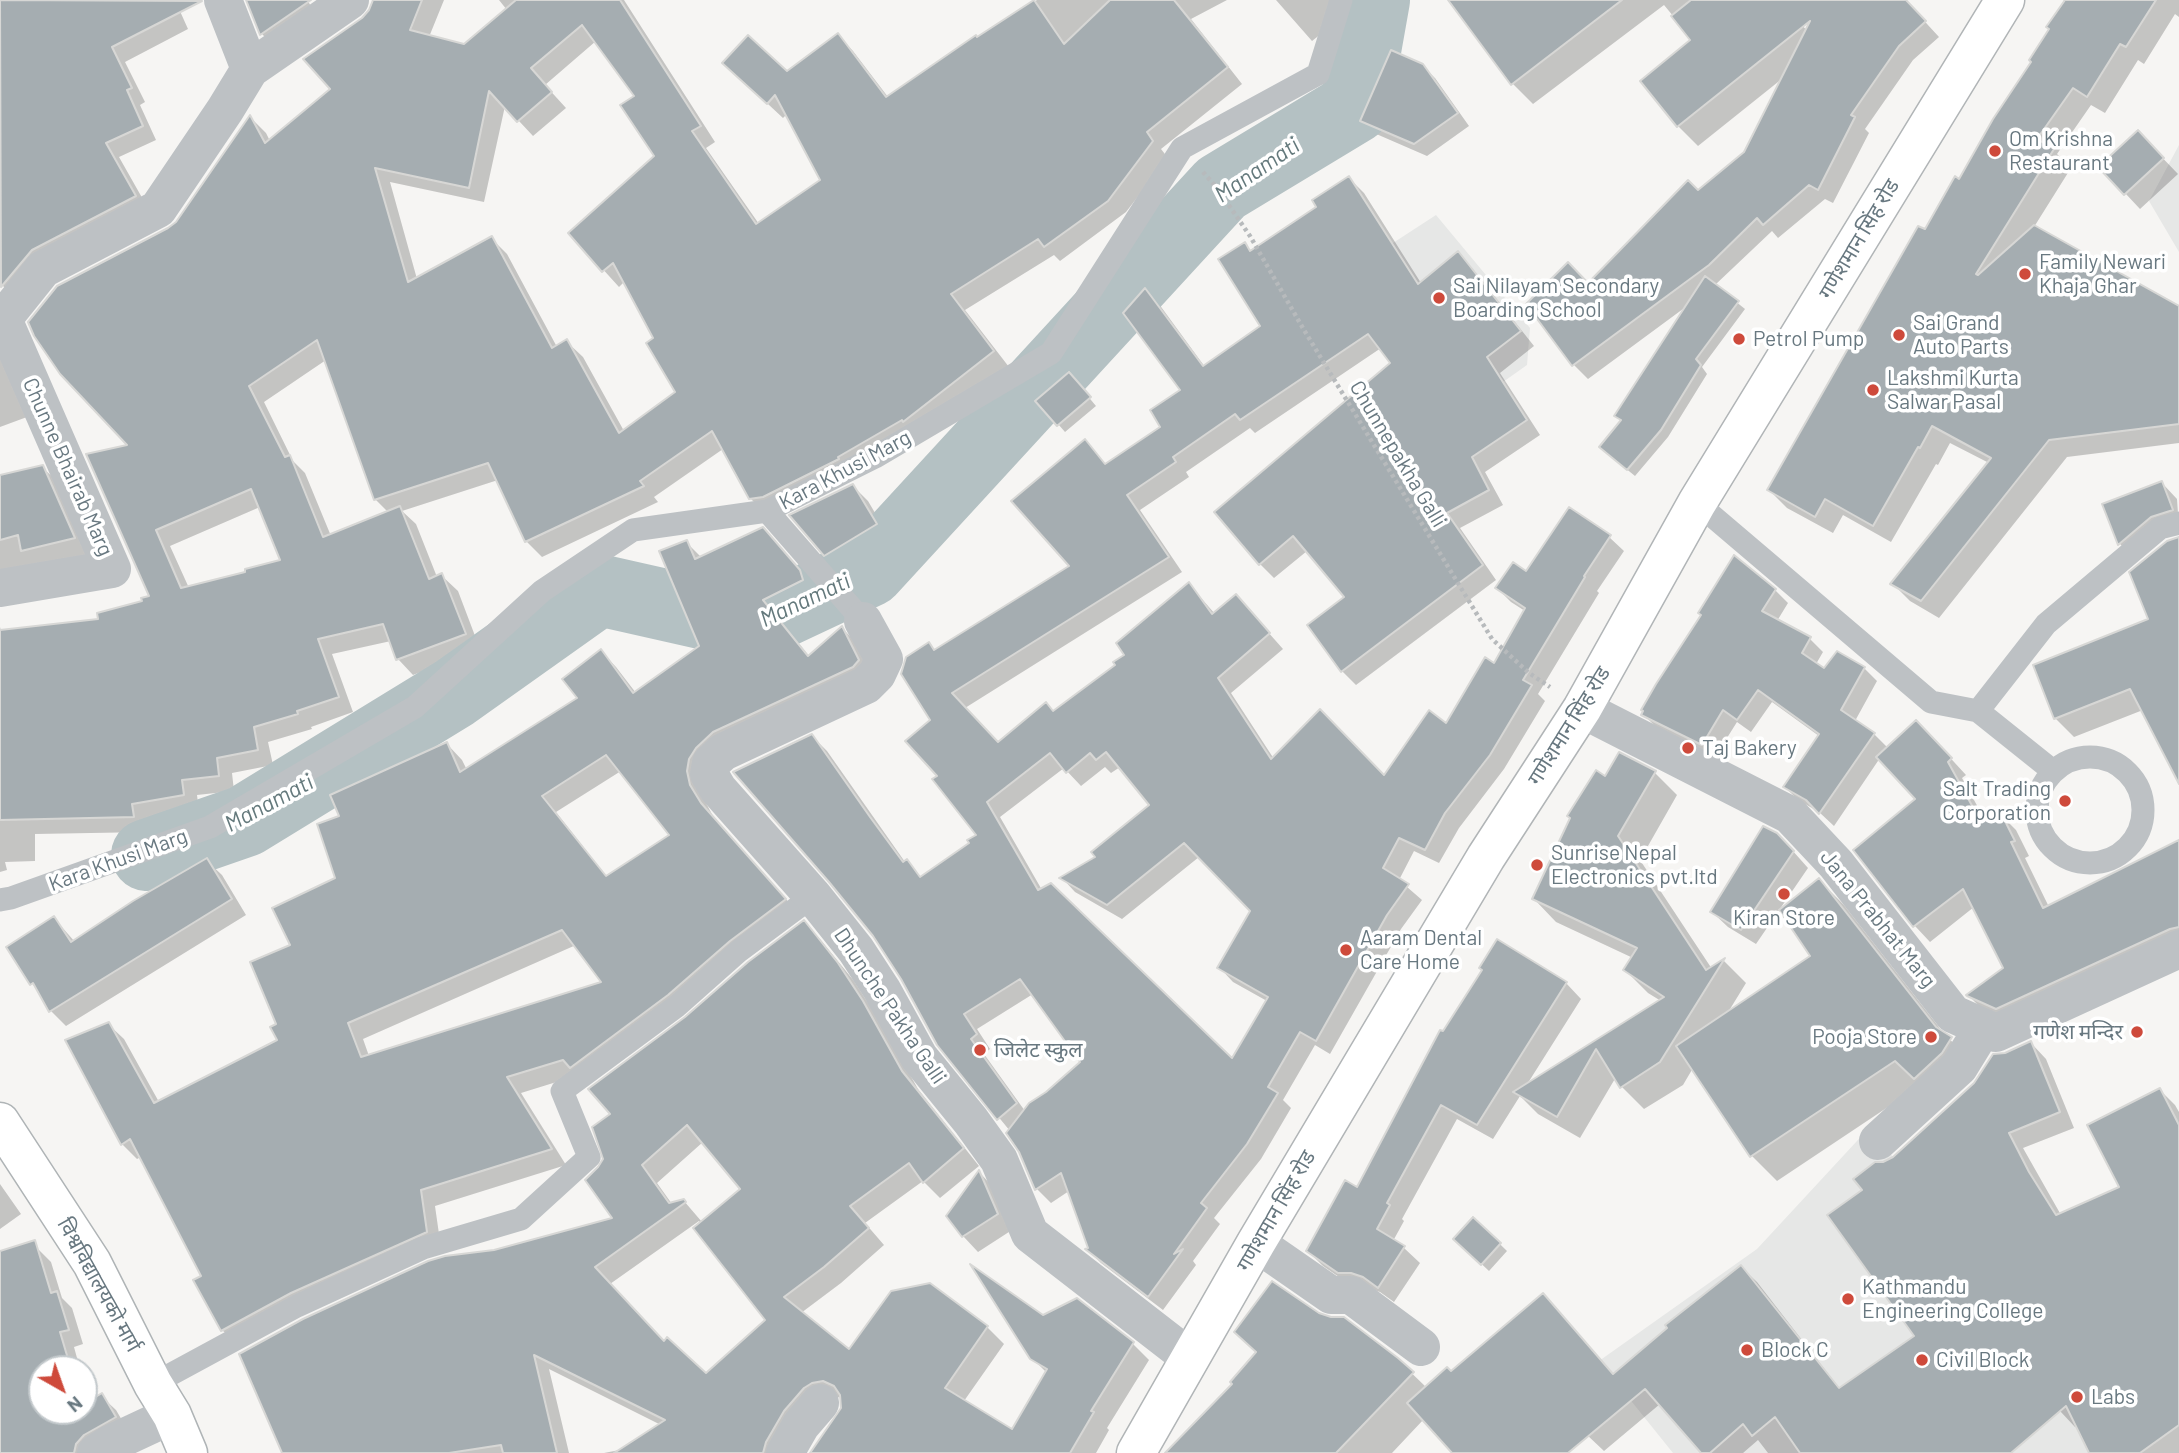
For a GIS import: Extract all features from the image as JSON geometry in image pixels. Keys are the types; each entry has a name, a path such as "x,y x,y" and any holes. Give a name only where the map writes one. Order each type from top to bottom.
{"main road":[{"name":"गणेशमान सिंह रोड","path":"1136,1453 1256,1243 1486,857 1583,709 1698,503 2005,0"},
{"name":"विश्वविद्यालयको मार्ग","path":"0,1122 92,1263 188,1453"}],"street":[{"path":"223,0 250,69"},
{"name":"Chunne Bhairab Marg","path":"0,588 112,569 3,319 43,269 158,209 250,69 350,0"},
{"name":"Dhunche Pakha Galli","path":"863,621 884,659 877,674 866,685 723,752 711,763 709,774 718,789 813,896 856,950 882,990 919,1057 999,1160 1030,1234 1190,1358"},
{"name":"Jana Prabhat Marg","path":"1583,709 1790,815 1836,864 1953,1014 1983,1028"},
{"path":"1878,1141 1959,1067 1983,1028 1996,1033 2174,964"},
{"path":"1256,1243 1331,1295 1351,1295 1421,1347"},
{"path":"96,1453 163,1400"},
{"path":"785,1453 801,1425 820,1403"}],"lane":[{"name":"Kara Khusi Marg","path":"0,900 210,827 415,707 542,591 633,530 767,511 875,457 1051,353 1182,148 1318,74 1341,0"},
{"path":"1698,503 1931,702 1978,710 2053,771"},
{"path":"767,511 863,621"},
{"path":"1978,710 2046,624 2160,528 2179,523"},
{"path":"2086,757 2104,758 2120,766 2133,778 2141,794 2144,812 2141,827 2124,852 2103,862 2079,863 2064,857 2051,847 2042,834 2037,819 2037,803 2042,786 2053,771 2068,761 2086,757"},
{"path":"163,1400 297,1306 423,1248 521,1219 589,1157 562,1091 677,1006 739,951 813,896"}],"path":[{"name":"Chunnepakha Galli","path":"1217,188 1250,236 1304,331 1492,639 1529,673 1583,709"}],"shaded area":[{"path":"2179,145 2179,252 2149,201"},
{"name":"Sai Nilayam Secondary Boarding School","path":"1436,215 1530,328 1527,365 1455,416 1353,269"},
{"name":"Kathmandu Engineering College","path":"1869,1128 2059,1358 2128,1453 1673,1453 1599,1361 1757,1249"}],"building":[{"path":"0,0 202,1 112,47 132,88 127,90 143,126 106,143 136,196 32,250 1,287"},
{"path":"246,0 311,0 260,35"},
{"path":"373,0 422,0 410,30 464,44 516,0 620,0 701,126 692,131 756,224 820,180 775,95 767,104 722,63 748,35 787,71 838,33 886,97 976,35 977,37 1034,0 1064,44 1110,0 1174,0 1228,67 1147,132 1153,141 1108,201 1044,247 1038,239 951,294 994,351 903,422 902,420 838,457 839,459 763,497 749,499 712,431 640,481 644,486 525,542 488,463 374,500 317,340 249,386 285,457 290,455 323,537 400,506 429,579 442,573 466,634 396,660 383,624 318,639 339,697 297,711 298,714 254,727 258,750 217,758 219,776 182,780 184,795 132,804 134,817 0,820 0,630 98,619 97,613 142,601 141,598 149,596 86,454 127,445 60,374 34,336 28,322 57,286 176,222 250,115 265,143 330,89 303,59 362,18","holes":["582,25 634,96 620,105 654,156 568,233 602,272 613,263 653,338 646,343 675,392 619,433 567,339 552,348 492,236 408,282 375,168 469,188 489,91 517,122 552,92 531,68","251,489 280,560 181,588 156,530"]},
{"path":"1448,0 1622,0 1511,85"},
{"path":"1691,0 1906,0 1926,21 1899,46 1851,115 1855,117 1818,190 1809,185 1763,225 1757,218 1709,265 1572,366 1526,304 1568,262 1588,283 1688,180 1698,190 1744,152 1810,21 1677,127 1640,81 1690,40 1671,16"},
{"path":"2065,0 2156,0 2126,47 2120,44 2087,97 2073,88 2037,139 2054,149 1976,274 2034,225 2179,306 2179,424 2049,440 1921,601 1890,584 1991,458 1932,426 1873,526 1825,499 1815,517 1767,490 1918,226 1925,229 1955,176 1959,179 1993,119 2031,62 2029,60 2049,29 2046,27"},
{"path":"1391,50 1423,64 1458,113 1414,144 1360,121"},
{"path":"2138,130 2164,158 2124,195 2098,167"},
{"path":"1349,176 1418,284 1458,251 1521,331 1487,357 1527,420 1472,457 1489,490 1447,513 1483,565 1341,672 1307,625 1344,597 1293,536 1259,565 1214,512 1390,363 1368,334 1240,420 1235,414 1173,457 1176,462 1127,495 1169,557 952,693 998,742 1046,702 1053,711 1115,665 1113,662 1124,655 1116,643 1189,582 1212,614 1236,594 1270,633 1218,678 1271,759 1320,709 1384,775 1429,710 1446,723 1485,657 1494,663 1525,608 1495,588 1513,562 1526,571 1569,507 1611,535 1523,680 1532,685 1490,755 1445,813 1425,850 1399,838 1383,868 1409,884 1387,915 1316,1041 1300,1032 1268,1087 1278,1093 1247,1144 1201,1203 1207,1208 1174,1254 1183,1249 1148,1297 1085,1249 1088,1248 1061,1173 1035,1190 1019,1152 1006,1133 1029,1103 1080,1062 1020,979 964,1014 977,1034 971,1039 1017,1103 997,1120 937,1045 901,979 873,936 733,772 812,734 903,862 907,859 920,877 969,843 967,840 976,835 932,779 937,776 905,741 930,720 901,674 906,657 929,642 934,650 1069,566 1011,501 1085,439 1105,464 1160,427 1150,410 1180,390 1123,313 1145,288 1203,366 1260,326 1218,259 1245,242 1250,251 1316,207 1312,200","holes":["1106,752 1149,805 1091,852 1095,857 1059,878 1107,905 1184,843 1250,911 1217,968 1268,997 1232,1058 1051,883 1038,890 987,802 1050,753 1066,773 1090,753 1096,760"]},
{"path":"1705,276 1739,301 1696,359 1701,365 1661,430 1627,470 1599,447 1621,420 1614,416"},
{"path":"1069,372 1091,397 1057,426 1035,401"},
{"path":"43,465 75,538 21,551 18,535 0,540 0,475"},
{"path":"2162,481 2173,510 2151,517 2118,545 2102,504"},
{"path":"853,484 877,524 824,556 789,515"},
{"path":"763,527 800,570 803,580 763,600 808,656 842,626 859,660 853,667 713,732 689,759 687,771 690,785 701,803 786,899 730,941 668,995 570,1068 563,1060 507,1077 552,1149 421,1190 427,1232 291,1293 221,1331 193,1280 201,1276 130,1139 121,1145 65,1040 109,1022 154,1103 277,1040 270,1027 276,1024 250,962 290,945 272,908 335,878 317,824 339,816 330,795 447,742 460,772 577,698 562,679 601,649 633,693 699,646 659,551 687,540 695,559","holes":["606,755 669,835 606,876 542,796","562,930 601,982 361,1057 348,1023"]},
{"path":"2179,537 2179,784 2130,689 2054,719 2033,665 2148,619 2129,572 2167,541"},
{"path":"1734,555 1776,589 1762,611 1811,637 1802,653 1824,668 1837,651 1865,667 1841,710 1875,733 1819,814 1806,800 1783,787 1819,734 1758,690 1737,720 1723,710 1702,745 1641,715 1641,710 1656,684 1701,615 1698,613"},
{"path":"1916,720 1952,758 1948,762 1981,822 2001,813 2015,841 2011,842 2043,908 2179,840 2179,927 1996,1009 1967,996 2003,968 1963,889 1913,927 1853,850 1915,799 1876,757"},
{"path":"1619,752 1656,771 1618,836 1706,970 1725,958 1660,1062 1620,1088 1596,1049 1557,1117 1513,1092 1664,997 1623,970 1637,948 1532,899 1570,818 1567,816 1596,770 1605,776"},
{"path":"1763,826 1777,833 1794,851 1741,930 1710,912"},
{"path":"207,858 232,899 49,1012 33,983 30,985 6,947 54,916 71,942 133,901"},
{"path":"1819,878 1936,1027 1952,1037 1942,1053 1914,1079 1895,1061 1750,1157 1676,1046 1810,956 1779,910"},
{"path":"804,920 838,963 863,1001 902,1071 964,1148 923,1183 909,1163 850,1206 869,1228 784,1297 849,1349 891,1291 930,1283 988,1326 945,1388 1012,1429 1047,1369 1030,1359 970,1264 1043,1315 1077,1298 1134,1342 1091,1411 1094,1412 1070,1453 810,1453 841,1408 840,1395 834,1386 823,1381 804,1388 784,1411 766,1442 763,1453 614,1453 665,1420 534,1355 557,1453 503,1453 501,1445 449,1453 282,1453 239,1354 303,1319 428,1261 445,1256 494,1250 612,1218 585,1180 603,1159 592,1127 610,1114 588,1089 685,1017 748,962","holes":["687,1125 740,1189 693,1228 765,1320 706,1373 667,1337 664,1341 595,1267 686,1202 684,1199 669,1203 642,1165"]},
{"path":"1497,939 1567,982 1477,1125 1441,1105 1387,1203 1390,1205 1377,1229 1405,1246 1378,1288 1363,1277 1338,1273 1306,1251 1345,1180 1357,1187 1440,1030 1443,1031 1482,970 1479,968"},
{"path":"2031,1041 2060,1112 2009,1133 2056,1215 2119,1187 2087,1125 2160,1088 2179,1125 2179,1425 2140,1453 2089,1453 2066,1406 2011,1453 1800,1453 1775,1417 1752,1436 1743,1424 1710,1453 1701,1453 1645,1389 1568,1453 1452,1453 1407,1403 1447,1367 1451,1371 1543,1293 1613,1374 1667,1328 1665,1325 1741,1265 1839,1388 1914,1336 1827,1215 1862,1190 1853,1179 1875,1162 1883,1162 1893,1157 1974,1083 1993,1054 2005,1053"},
{"path":"979,1170 998,1214 962,1237 946,1216"},
{"path":"1473,1217 1501,1243 1481,1265 1453,1239"},
{"path":"35,1240 51,1293 57,1291 69,1330 60,1332 67,1355 28,1355 28,1425 98,1425 98,1395 102,1393 116,1417 84,1435 76,1444 74,1453 0,1453 0,1251"},
{"path":"1272,1281 1319,1313 1344,1317 1414,1372 1336,1453 1165,1453 1232,1384 1230,1382 1256,1352 1234,1332"}],"waterway":[{"name":"Manamati","path":"147,855 245,821 454,693 599,590 754,625 869,571 1221,188 1355,107 1374,0"}],"place":[{"name":"Om Krishna Restaurant","path":"1995,151"},
{"name":"Family Newari Khaja Ghar","path":"2025,274"},
{"name":"Sai Nilayam Secondary Boarding School","path":"1439,298"},
{"name":"Sai Grand Auto Parts","path":"1899,335"},
{"name":"Petrol Pump","path":"1739,339"},
{"name":"Lakshmi Kurta Salwar Pasal","path":"1873,390"},
{"name":"Taj Bakery","path":"1688,748"},
{"name":"Salt Trading Corporation","path":"2065,801"},
{"name":"Sunrise Nepal Electronics pvt.ltd","path":"1537,865"},
{"name":"Kiran Store","path":"1784,894"},
{"name":"Aaram Dental Care Home","path":"1346,950"},
{"name":"गणेश मन्दिर","path":"2137,1032"},
{"name":"Pooja Store","path":"1931,1037"},
{"name":"जिलेट स्कुल","path":"980,1050"},
{"name":"Kathmandu Engineering College","path":"1848,1299"},
{"name":"Block C","path":"1747,1350"},
{"name":"Civil Block","path":"1922,1360"},
{"name":"Labs","path":"2077,1397"}]}
